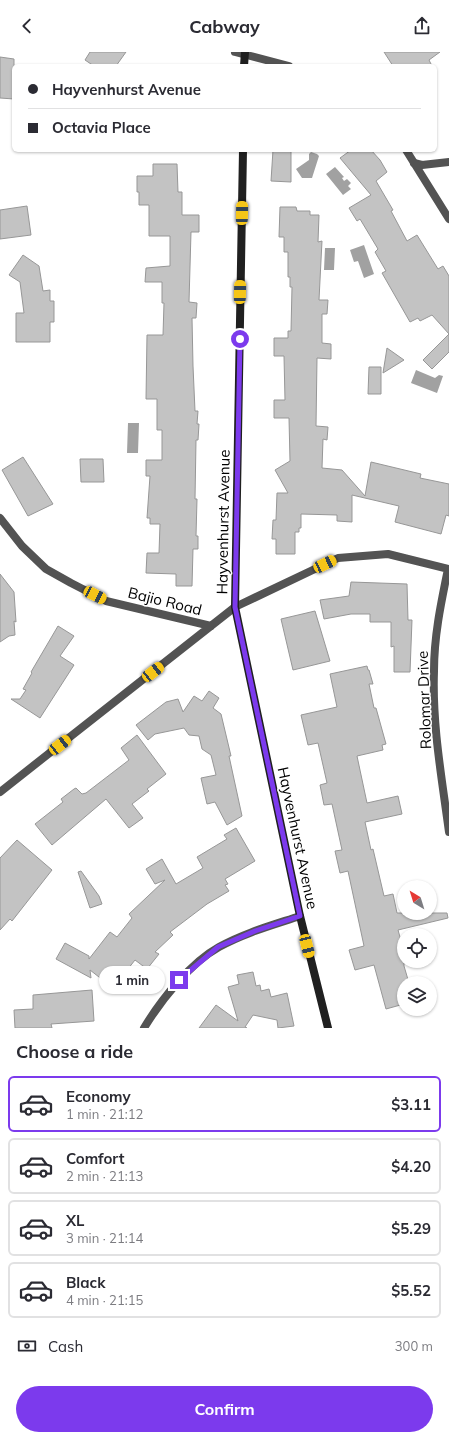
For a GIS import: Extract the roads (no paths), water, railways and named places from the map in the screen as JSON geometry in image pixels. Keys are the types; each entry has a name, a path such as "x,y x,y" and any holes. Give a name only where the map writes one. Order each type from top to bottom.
{"main road":[{"path":"244,53 244,64"},
{"name":"Hayvenhurst Avenue","path":"243,152 235,607 300,916 328,1028"}],"street":[{"path":"235,52 244,53 283,64"},
{"path":"407,152 449,219"},
{"path":"414,163 422,165 449,162"},
{"name":"Bajio Road","path":"0,518 22,546 46,569 71,584 106,601 211,626"},
{"path":"0,792 235,607 338,558 388,554 448,569"},
{"name":"Rolomar Drive","path":"448,569 437,625 434,671 435,721 449,832"},
{"path":"144,1028 155,1009 179,980 218,947 255,931 300,916"}]}
